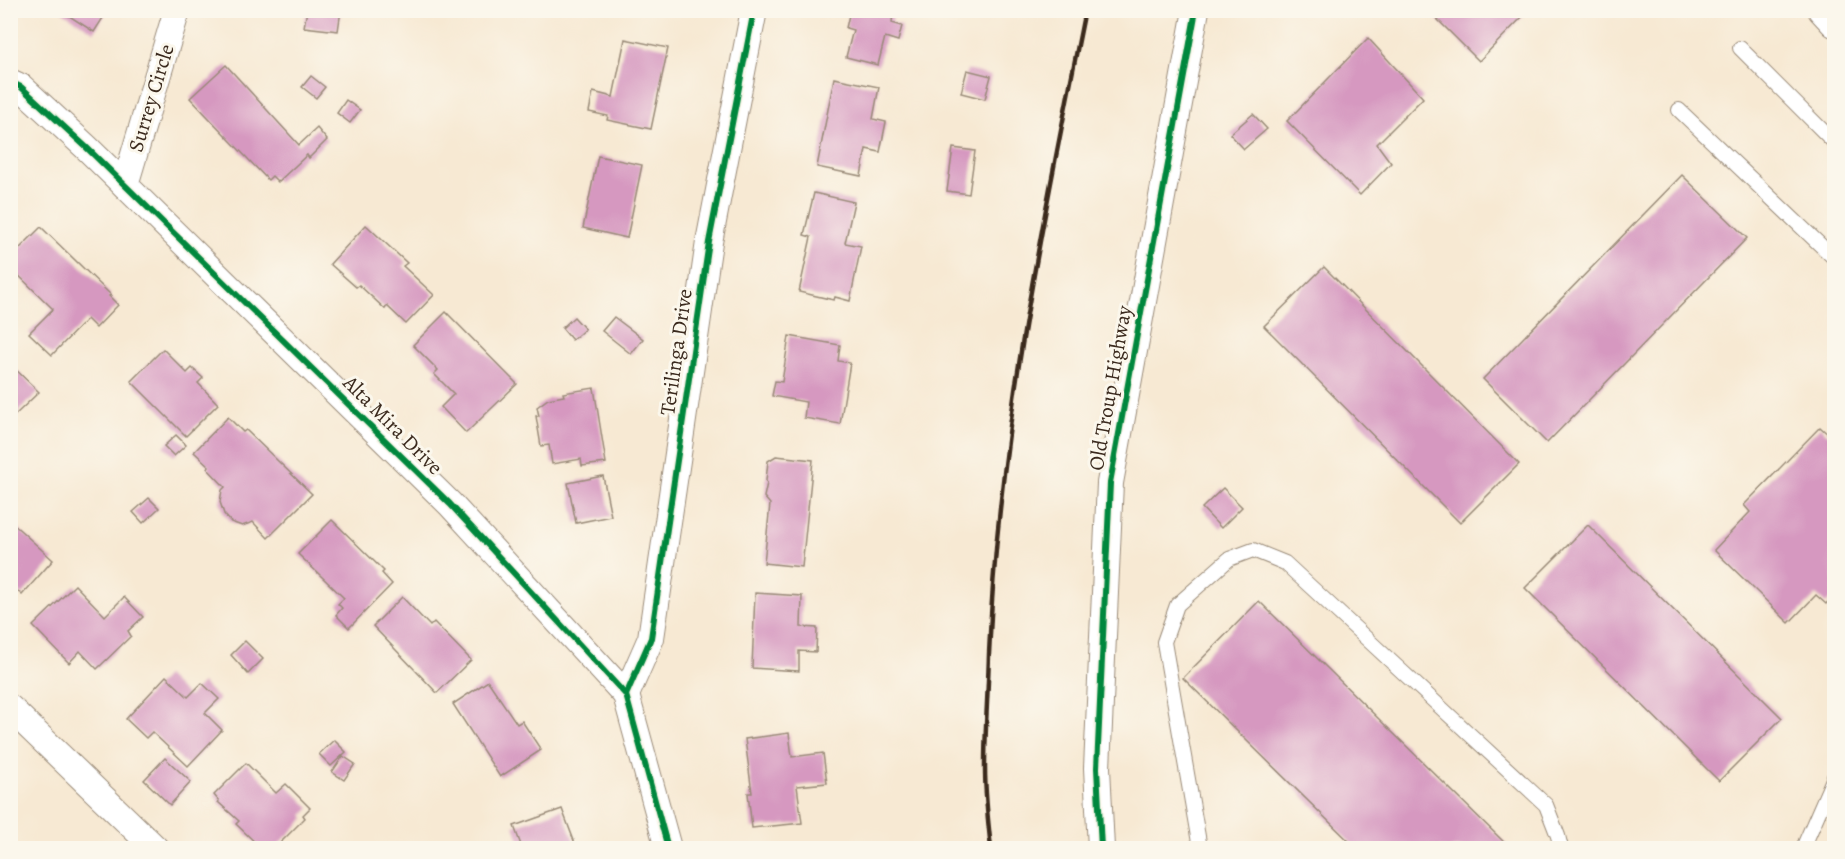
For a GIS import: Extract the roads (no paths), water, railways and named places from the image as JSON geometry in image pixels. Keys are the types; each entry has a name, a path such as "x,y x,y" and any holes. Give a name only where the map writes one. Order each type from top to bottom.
{"street":[{"name":"Surrey Circle","path":"126,185 177,10"},
{"name":"Terilinga Drive","path":"626,695 651,638 709,242 754,10"},
{"name":"Old Troup Highway","path":"1101,849 1097,768 1110,483 1196,10"},
{"path":"1821,10 1834,24"},
{"name":"Alta Mira Drive","path":"10,82 21,87 126,185 450,504 626,695 668,849"},
{"path":"10,708 155,849"}],"lane":[{"path":"1740,48 1834,142"},
{"path":"1679,110 1834,258"},
{"path":"1200,849 1164,642 1177,605 1229,559 1253,550 1285,563 1545,805 1561,849"},
{"path":"1803,849 1834,777"}],"railway":[{"path":"991,848 985,739 994,573 1002,492 1024,331 1085,10"}]}
